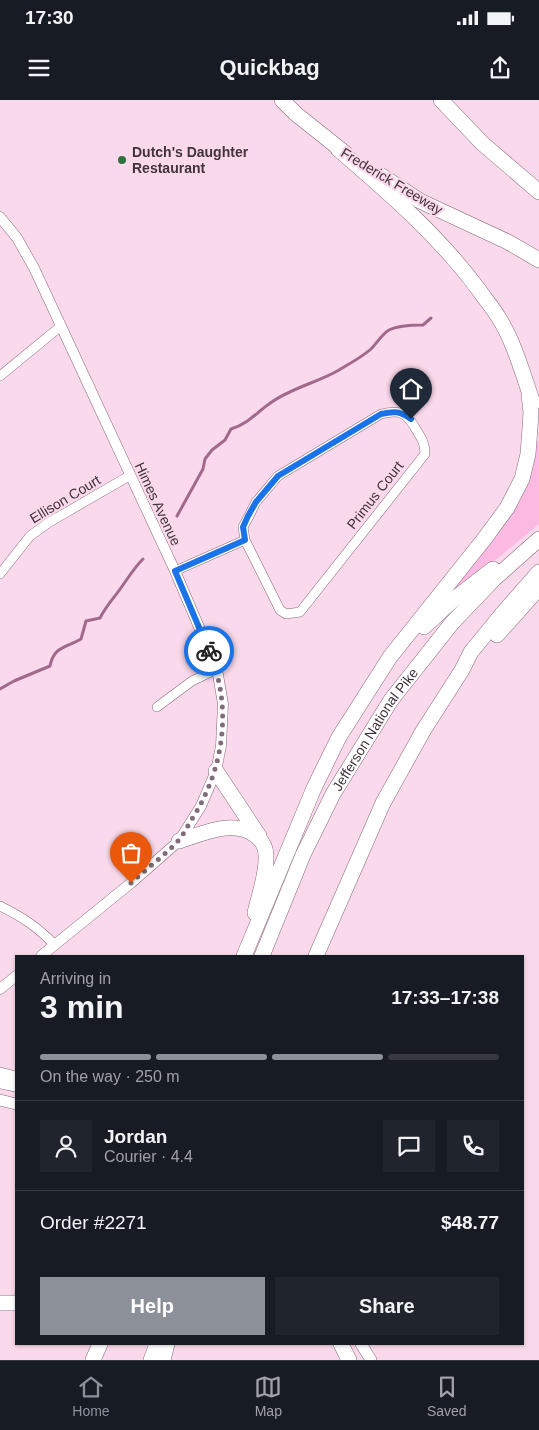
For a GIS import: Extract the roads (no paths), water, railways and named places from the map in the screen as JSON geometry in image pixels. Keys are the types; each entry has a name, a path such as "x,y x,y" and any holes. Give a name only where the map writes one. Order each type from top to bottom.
{"highway":[{"name":"Frederick Freeway","path":"282,100 338,149 420,201 508,242 539,260"},
{"path":"441,100 482,143 537,190"},
{"path":"338,149 399,202 447,249 500,318 516,354 539,422"},
{"path":"245,955 314,788 339,737 390,657 485,538 506,508 522,479 528,454 531,412 529,395"},
{"path":"390,657 453,600 489,572 539,538"},
{"name":"Jefferson National Pike","path":"262,955 303,855 333,794 391,700 452,622 494,579 539,538"},
{"path":"316,955 383,803 423,730 462,670 471,652 539,572"},
{"path":"462,670 476,658 539,588"},
{"path":"525,603 539,595"},
{"path":"216,771 261,840 267,854 245,955"},
{"path":"178,840 220,829 236,827 250,830 261,840"},
{"path":"0,1302 15,1303"},
{"path":"88,1360 94,1345"},
{"path":"93,1360 100,1345"},
{"path":"150,1360 158,1345"},
{"path":"163,1360 167,1345"},
{"path":"342,1345 349,1360"}],"main road":[{"path":"0,1073 15,1077"},
{"path":"0,1083 15,1086"},
{"path":"0,1100 15,1104"},
{"path":"363,1345 371,1360"}],"street":[{"name":"Himes Avenue","path":"0,218 17,238 34,268 175,571 217,669 223,704 221,746 216,771 201,806 178,840 131,883 41,955"},
{"path":"0,376 61,326"},
{"name":"Primus Court","path":"394,411 403,413 411,419 425,446 425,454 300,612 286,614 280,610 245,540 243,527 248,516 256,502 278,476 381,414 394,411"},
{"name":"Ellison Court","path":"0,574 30,536 48,523 130,476"},
{"path":"175,571 245,540"},
{"path":"157,707 192,681 217,669"},
{"path":"0,906 36,926 54,945"},
{"path":"0,989 15,977"}],"waterway":[{"path":"177,516 203,469 205,459 212,450 225,440 231,429 247,421 277,398 331,375 364,355 389,330 402,326 423,325 431,318"},
{"path":"0,689 50,666 54,655 61,648 81,639 86,621 100,618 143,559"}],"place":[{"name":"Dutch's Daughter Restaurant","path":"122,160"}]}
